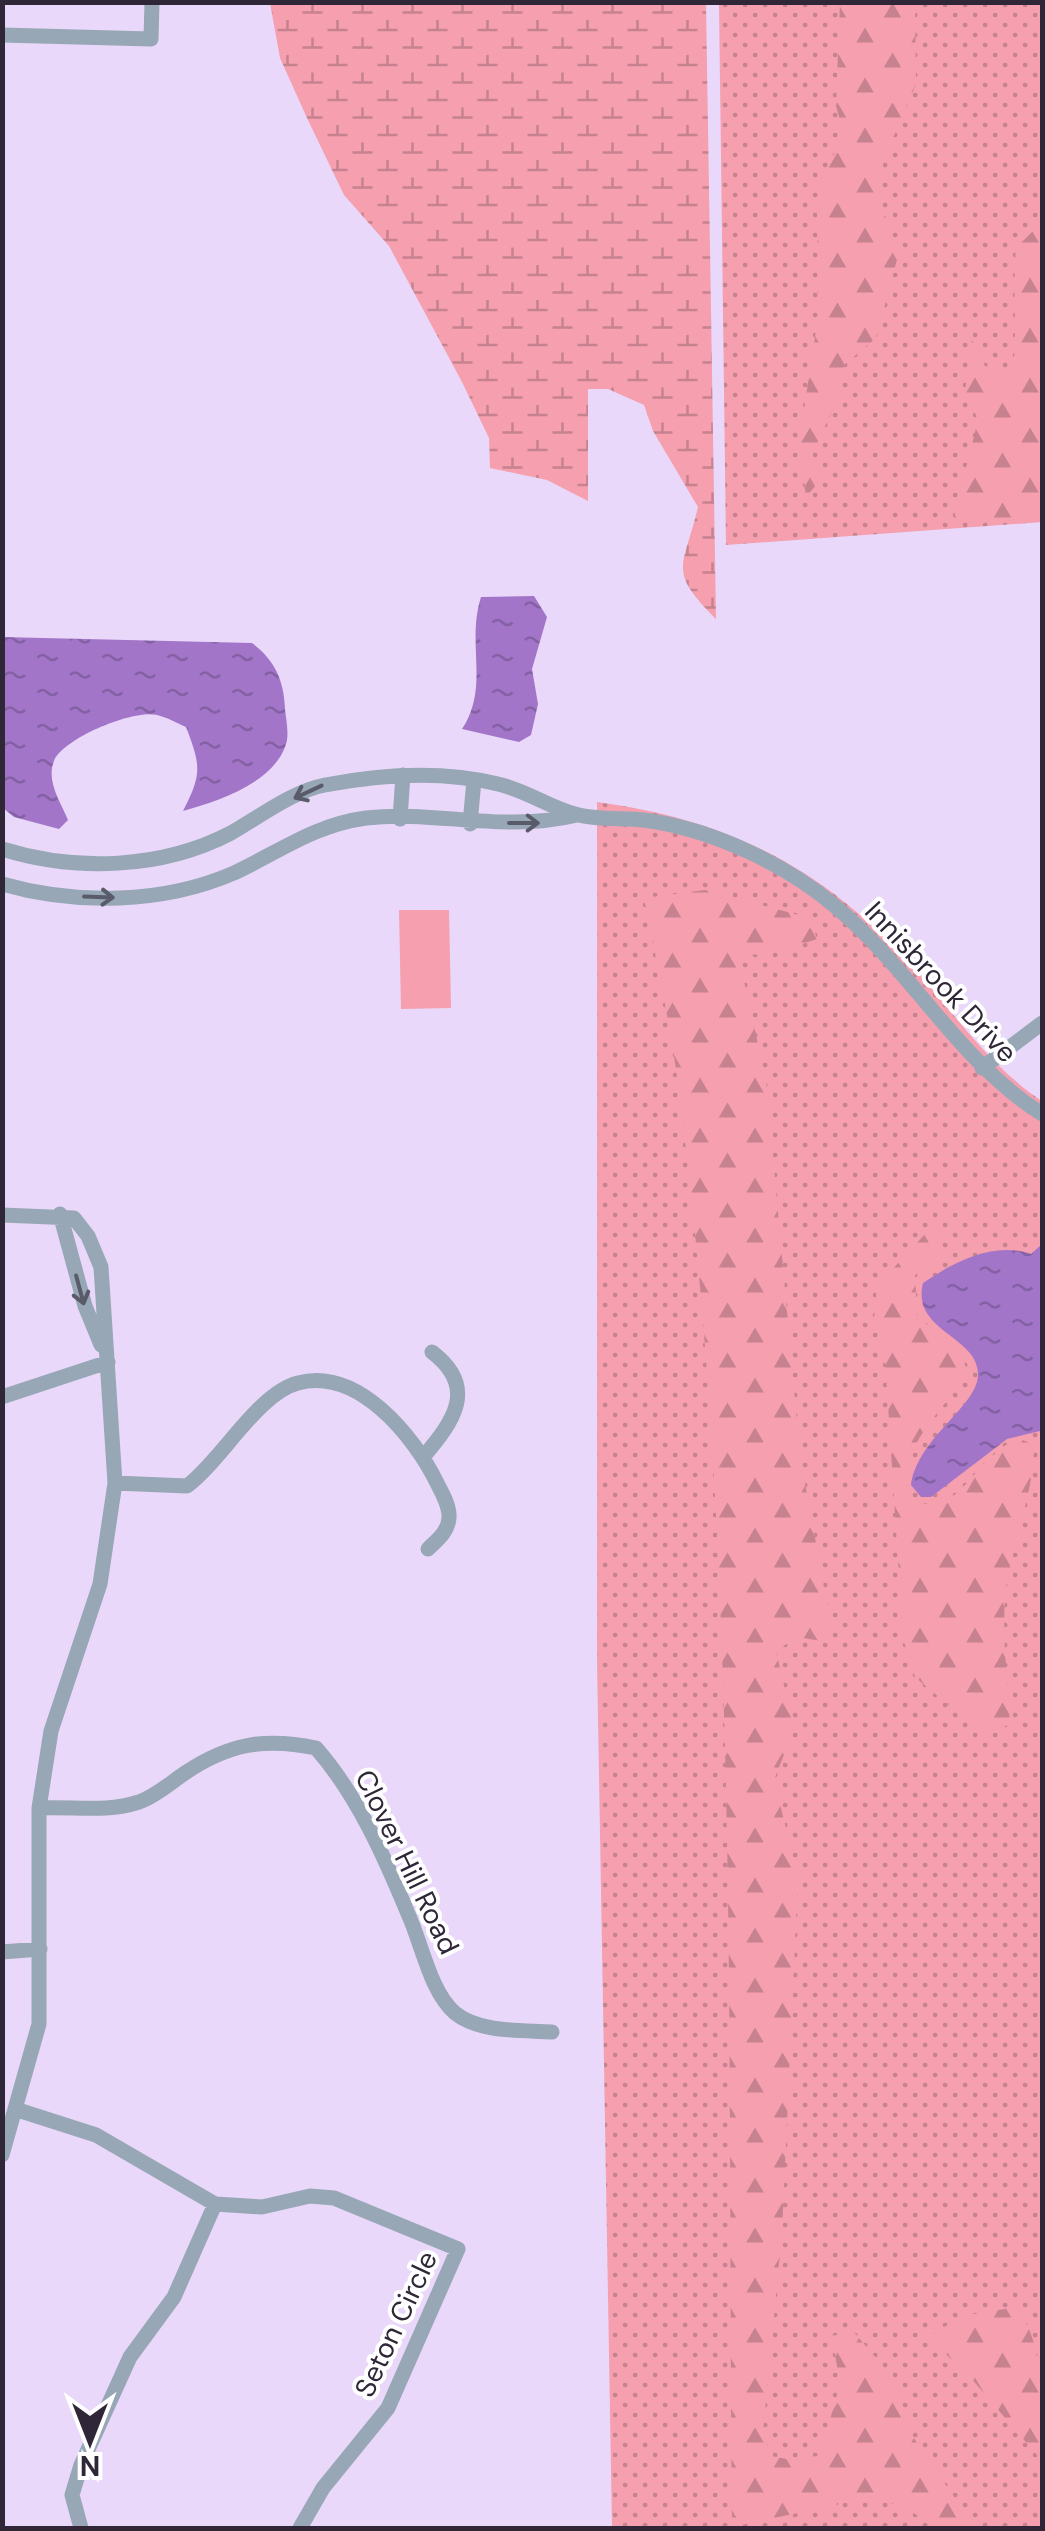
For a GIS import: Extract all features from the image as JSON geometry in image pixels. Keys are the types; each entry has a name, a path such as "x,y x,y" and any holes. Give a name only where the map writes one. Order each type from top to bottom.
{"street":[{"path":"2,36 151,39 152,2"},
{"path":"400,819 403,776"},
{"name":"Innisbrook Drive","path":"2,850 88,864 146,861 209,844 318,786 403,776 500,784 577,815 652,821 760,857 832,904 865,933 982,1068 1042,1114"},
{"path":"470,824 474,780"},
{"name":"Innisbrook Drive","path":"2,884 60,896 141,896 232,874 319,827 369,818 470,824 544,823 577,815"},
{"path":"982,1068 1042,1023"},
{"path":"2,1215 67,1216 88,1236 100,1268 115,1483 100,1584 51,1731 39,1808 39,2024 18,2110 2,2155"},
{"path":"67,1216 85,1306 108,1362"},
{"path":"424,1456 452,1420 458,1395 450,1368 432,1352"},
{"path":"2,1397 108,1362"},
{"path":"115,1483 187,1486 272,1398 292,1385 317,1380 346,1388 385,1414 424,1456 449,1512 443,1534 428,1549"},
{"name":"Clover Hill Road","path":"39,1808 111,1810 143,1800 213,1754 234,1746 265,1742 316,1748 344,1780 408,1913 445,2002 458,2016 488,2028 552,2032"},
{"path":"2,1952 40,1949"},
{"path":"18,2110 96,2135 215,2204 174,2297 130,2358 81,2465 72,2495 82,2528"},
{"name":"Seton Circle","path":"215,2204 262,2208 310,2196 334,2198 458,2249 388,2408 323,2488 300,2528"}],"green space":[{"path":"840,2 915,3 916,84 884,159 878,194 898,256 876,338 844,365 837,401 811,456 821,479 806,497 799,442 818,317 817,208 825,172 844,134 836,106"},
{"path":"270,3 706,3 716,619 690,590 683,568 698,507 653,431 644,405 608,389 588,389 588,501 547,480 490,468 489,438 462,382 389,246 344,195 307,118 280,58"},
{"path":"719,3 1042,3 1042,522 726,545"},
{"path":"1042,222 1042,517 953,521 978,420 965,391 972,340 985,366 1012,379 1016,248"},
{"path":"597,802 646,810 735,837 814,880 886,939 992,1058 1042,1101 1042,2528 612,2528 597,1659"},
{"path":"705,890 810,918 817,939 768,955 738,954 766,1080 800,1455 834,1643 797,1637 776,1651 794,1729 774,1780 798,1877 782,2232 763,2432 771,2456 797,2461 820,2455 840,2384 832,2336 853,2331 893,2378 911,2434 965,2513 970,2528 938,2528 907,2509 873,2497 732,2527 726,1804 712,1443 698,1263 678,1084 644,898"},
{"path":"399,910 449,910 451,1008 401,1009"},
{"path":"937,1231 942,1243 936,1262 915,1275 917,1316 959,1352 968,1371 913,1450 907,1484 913,1502 935,1503 951,1497 1016,1437 1034,1445 1030,1483 1005,1598 1010,1724 985,1736 915,1677 903,1639 885,1358 874,1318 877,1286 927,1232"},
{"path":"1011,2308 1022,2317 1036,2352 1042,2397 1042,2461 971,2378 928,2337 962,2316"}],"water":[{"path":"534,596 547,617 532,669 538,704 531,735 519,742 462,729 475,697 481,597"},
{"path":"2,637 252,643 272,663 280,679 287,728 285,747 278,760 256,781 183,811 197,770 186,727 157,715 132,716 84,735 54,761 53,783 68,820 59,829 14,817 3,808"},
{"path":"1042,1244 1040,1431 1007,1439 931,1497 921,1497 911,1485 916,1468 924,1452 968,1399 978,1375 968,1351 927,1313 922,1299 923,1283 974,1256 1002,1250 1031,1254"}]}
